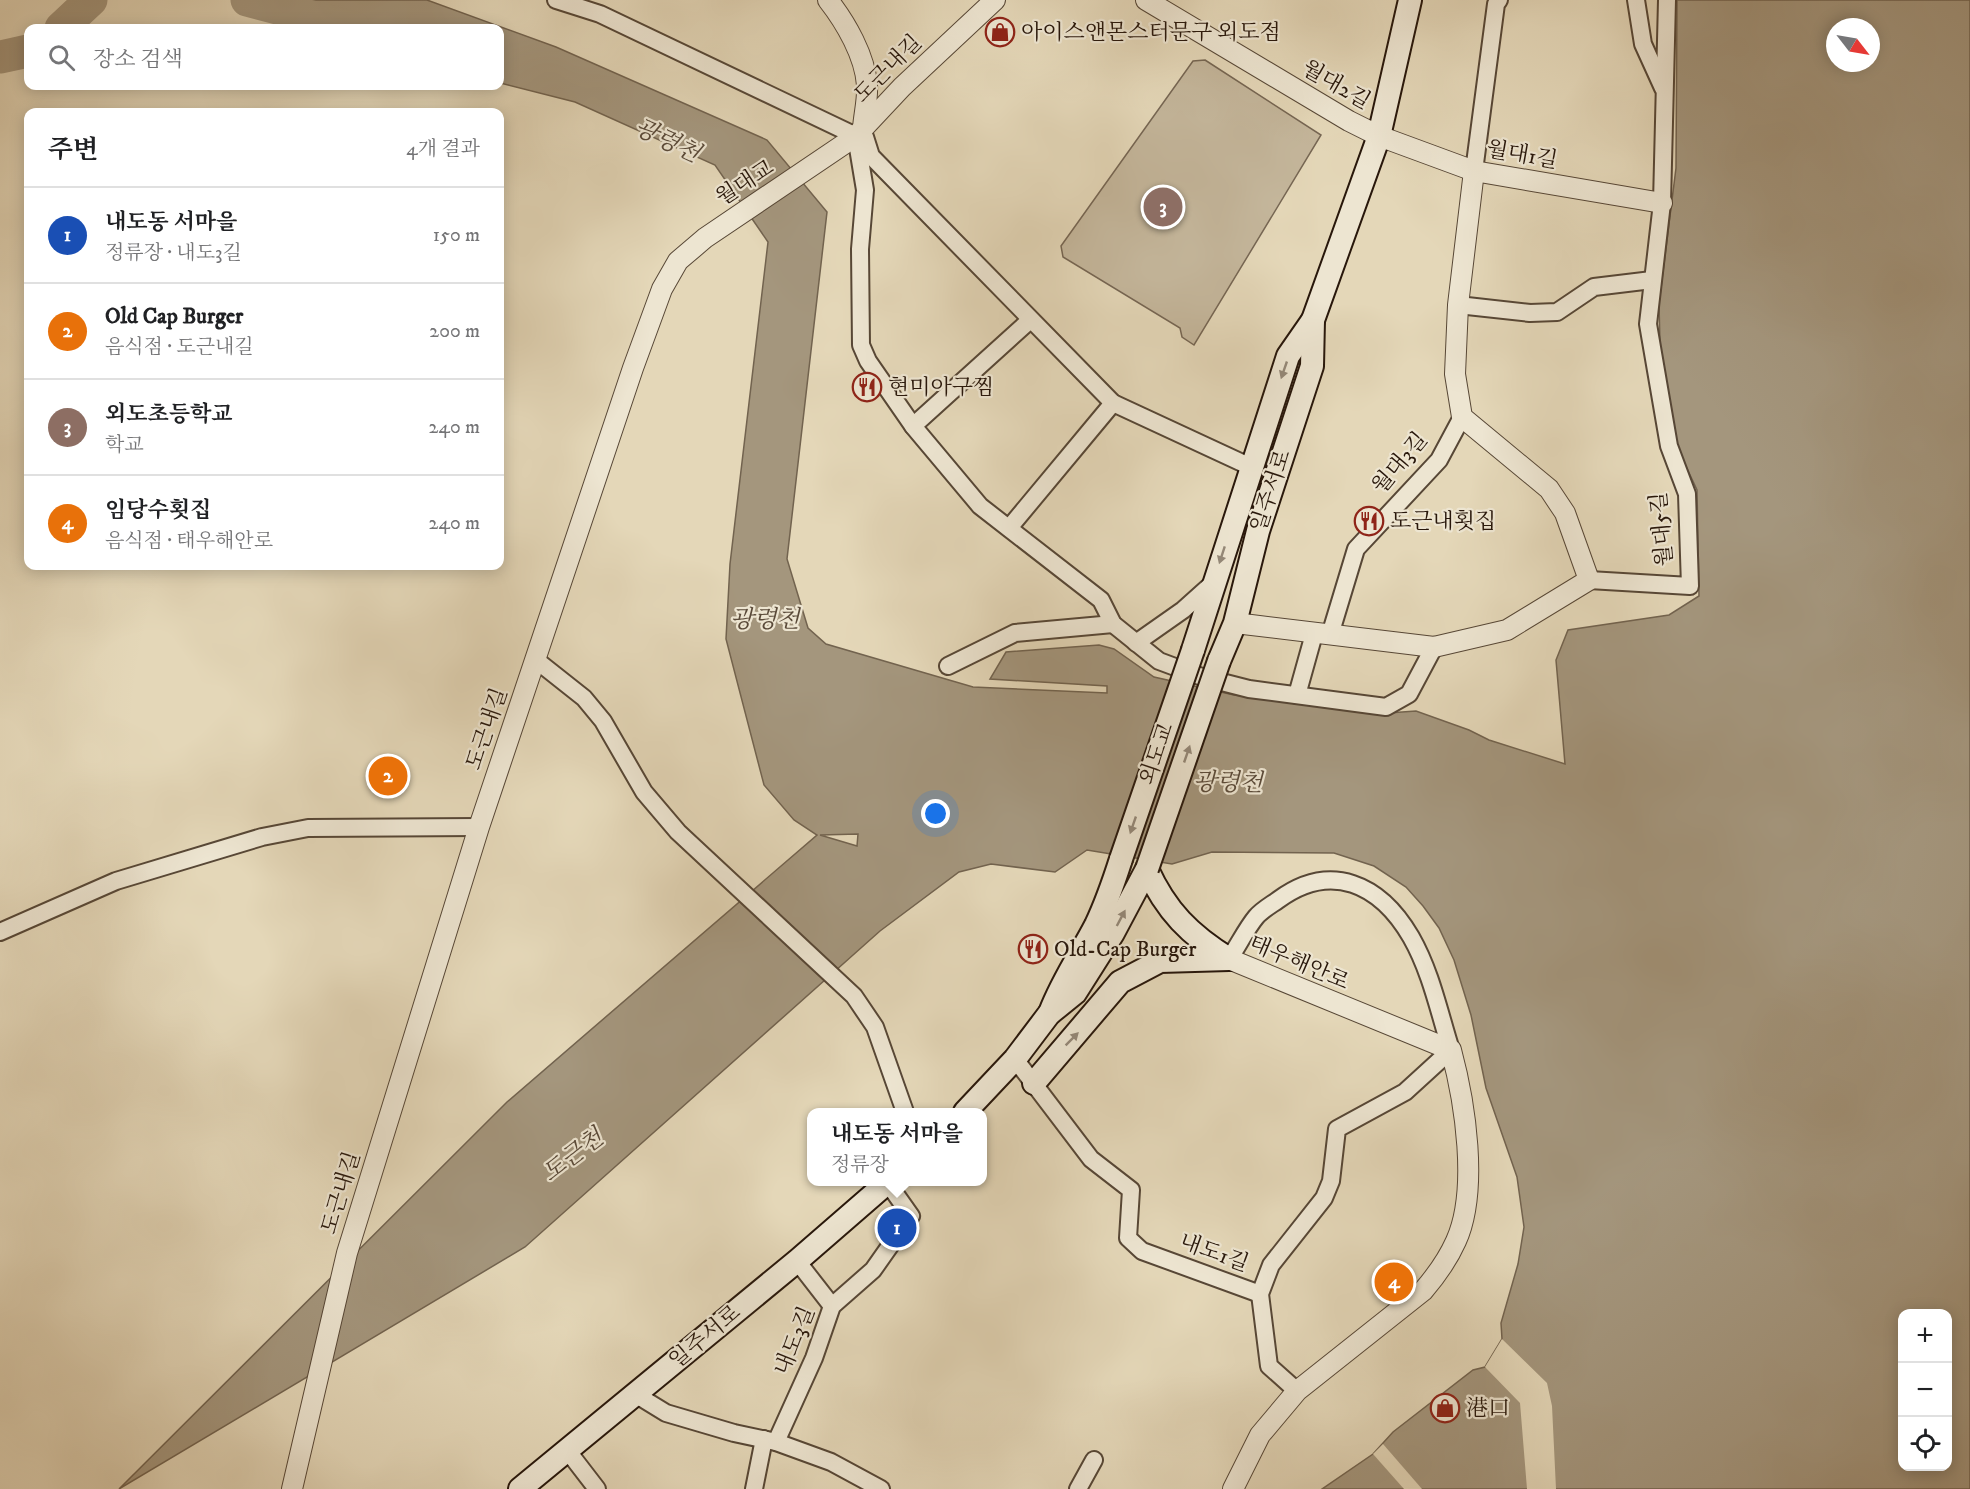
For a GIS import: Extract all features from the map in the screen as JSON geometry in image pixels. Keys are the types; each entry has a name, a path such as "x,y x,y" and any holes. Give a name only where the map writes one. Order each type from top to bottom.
{"main road":[{"name":"일주서로","path":"1192,650 1288,356 1313,320 1379,136 1410,0"},
{"name":"일주서로","path":"1219,661 1235,623 1258,531 1312,366 1313,320"},
{"name":"외도교","path":"1049,1014 1062,980 1095,926 1113,886 1192,650"},
{"name":"외도교","path":"1148,869 1219,661"},
{"path":"1148,869 1159,895 1197,940 1229,959"},
{"path":"970,1108 1015,1059 1049,1014 1075,993 1113,933 1148,869"},
{"path":"1034,1083 1120,982 1160,962 1229,959"},
{"name":"일주서로","path":"520,1489 797,1261 882,1186"}],"street":[{"path":"556,0 600,14 860,132 871,156 1029,321 1113,403 1251,466"},
{"path":"828,0 852,38 864,66 867,86 860,132 865,190 860,239 861,345 868,361 913,426 980,506 1101,600 1113,624 1159,662 1202,677 1249,690 1386,707 1409,694 1434,647"},
{"name":"도근내길","path":"811,169 860,132 995,0"},
{"name":"월대2길","path":"1146,0 1349,121 1379,136"},
{"path":"1235,623 1434,647 1507,630 1589,580 1565,513 1549,489 1462,417 1455,374 1458,305 1498,0"},
{"path":"1636,0 1643,44 1666,94"},
{"name":"월대5길","path":"1589,580 1690,586 1687,494 1669,446 1648,324 1662,203 1667,0"},
{"name":"월대1길","path":"1379,136 1474,171 1662,203"},
{"name":"월대교","path":"705,238 811,169"},
{"name":"도근내길","path":"292,1489 347,1252 480,827 633,368 662,289 678,261 705,238"},
{"path":"1458,305 1530,313 1557,312 1594,287 1652,280"},
{"path":"913,426 1029,321"},
{"path":"1010,528 1113,403"},
{"name":"월대3길","path":"1297,695 1356,549 1439,460 1462,417"},
{"path":"1136,643 1183,610 1212,584"},
{"path":"948,666 1015,633 1113,624"},
{"path":"536,660 584,698 603,721 644,792 678,831 854,996 875,1027 903,1108"},
{"path":"2,926 116,881 262,837 308,828 480,827"},
{"name":"태우해안로","path":"1233,1489 1260,1435 1297,1391 1423,1292 1456,1241 1466,1208 1467,1152 1460,1082 1451,1050 1430,978 1410,936 1385,903 1363,886 1335,878 1293,889 1257,915 1229,959 1451,1050"},
{"name":"내도1길","path":"1015,1059 1091,1159 1131,1190 1128,1238 1142,1251 1260,1294 1271,1265 1324,1198 1331,1181 1337,1129 1405,1092 1451,1050"},
{"name":"내도3길","path":"754,1489 770,1441 814,1358 832,1306 873,1270 912,1216 890,1186"},
{"path":"797,1261 832,1306"},
{"path":"1260,1294 1269,1366 1297,1391"},
{"path":"635,1394 666,1413 734,1434 770,1441 831,1462 881,1489"},
{"path":"567,1450 597,1489"},
{"path":"1078,1489 1094,1460"}],"shaded area":[{"path":"1205,60 1321,135 1194,345 1182,337 1180,328 1063,257 1061,246 1193,61"}],"water":[{"path":"247,0 427,0 493,24 313,24 270,6"},
{"name":"도근천","path":"1677,0 1970,0 1970,1489 1322,1489 1373,1454 1393,1432 1473,1370 1485,1367 1502,1339 1501,1323 1518,1264 1524,1227 1517,1177 1486,1088 1471,1015 1454,960 1439,928 1406,887 1374,866 1334,853 1212,852 1172,864 1087,850 1055,872 991,864 959,872 880,931 525,1247 119,1489 507,1102 817,835 794,820 764,785 726,639 730,564 768,242 715,165 575,102 504,84 504,28 556,47 767,140 827,212 787,559 808,628 826,644 973,687 1107,693 1107,686 990,679 1006,652 1099,645 1114,649 1154,677 1234,695 1388,713 1416,711 1469,730 1489,740 1565,764 1556,660 1568,630 1669,615 1699,596 1697,490 1676,445 1660,344 1659,304 1676,168","holes":["858,834 857,846 820,835"]}],"pier":[{"path":"1502,1339 1547,1383 1552,1406 1556,1489 1527,1489 1520,1403 1485,1367"},
{"path":"1383,1444 1422,1489 1404,1489 1373,1454"}],"waterway":[{"name":"광령천","path":"65,24 91,0"},
{"name":"광령천","path":"247,0 339,24"},
{"name":"광령천","path":"0,57 24,52"}],"place":[{"name":"아이스앤몬스터문구 외도점","path":"1000,32"},
{"name":"외도초등학교","path":"1163,207"},
{"name":"현미아구찜","path":"867,387"},
{"name":"도근내횟집","path":"1369,521"},
{"name":"Old Cap Burger","path":"388,776"},
{"name":"Old-Cap Burger","path":"1033,949"},
{"name":"내도동 서마을","path":"897,1228"},
{"name":"임당수횟집","path":"1394,1282"},
{"name":"港口","path":"1445,1408"}]}
